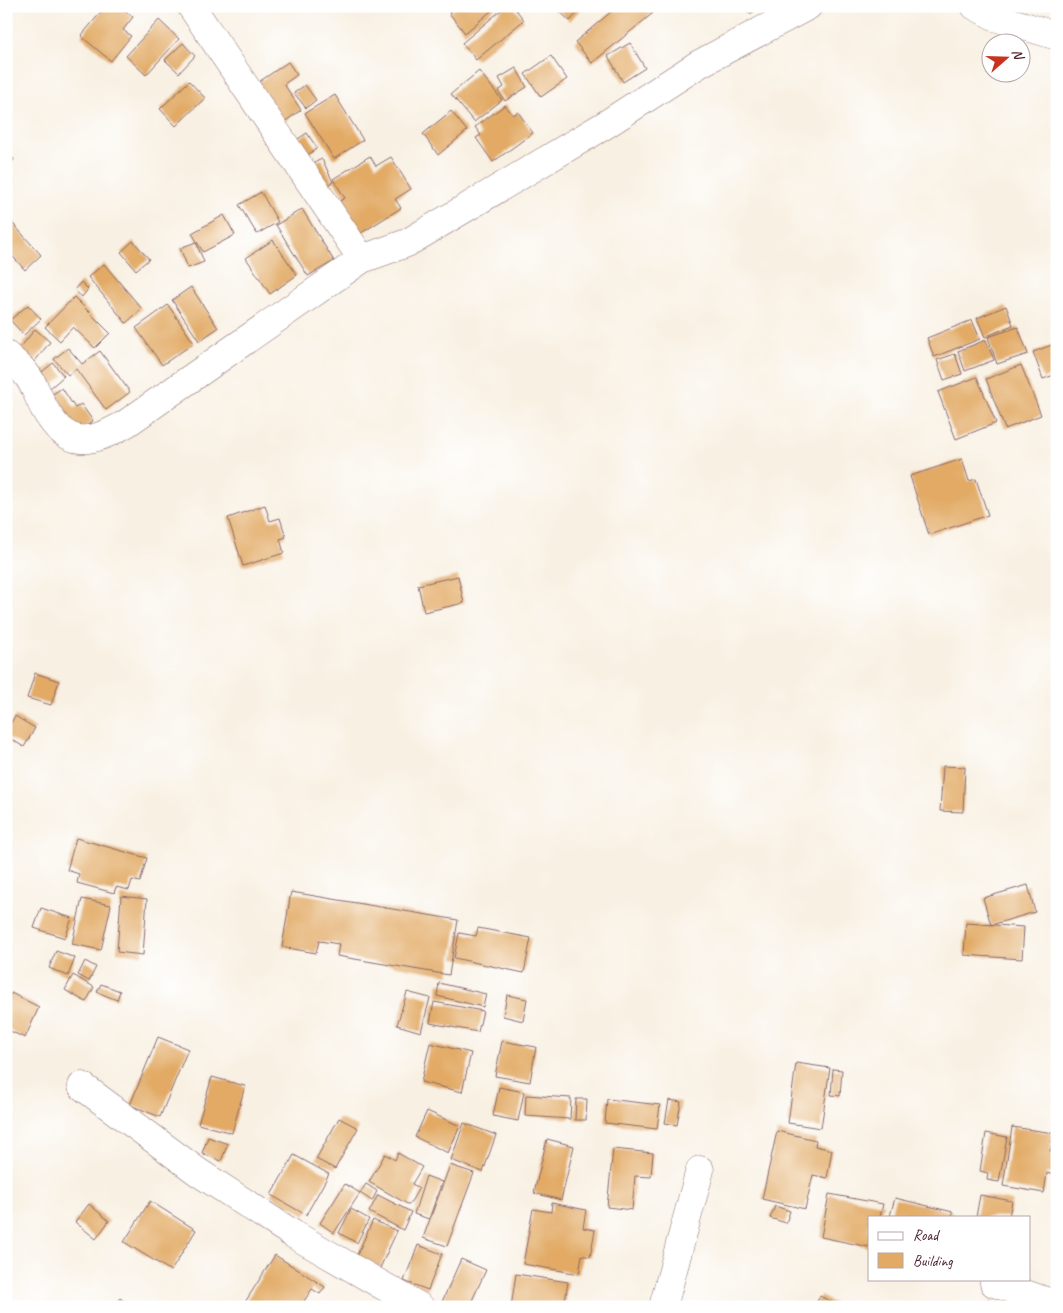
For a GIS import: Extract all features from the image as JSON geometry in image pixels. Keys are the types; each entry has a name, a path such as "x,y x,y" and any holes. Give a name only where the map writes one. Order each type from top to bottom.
{"street":[{"path":"191,6 362,259"},
{"path":"6,355 26,374 45,410 58,429 76,440 99,438 127,423 362,259 407,243 605,125 699,64 808,6"},
{"path":"974,6 998,18 1054,32"},
{"path":"82,1086 198,1172 293,1234 420,1307"},
{"path":"663,1307 700,1170"},
{"path":"994,1283 1057,1305"}],"building":[{"path":"106,6 113,10 119,6 133,17 123,30 131,36 111,61 81,36"},
{"path":"457,6 497,6 465,33 449,13"},
{"path":"506,6 513,6 524,20 476,60 462,43"},
{"path":"563,6 583,6 570,21 559,11"},
{"path":"618,6 647,6 653,13 592,63 575,42"},
{"path":"744,6 761,6 750,14"},
{"path":"159,20 179,39 146,75 126,56"},
{"path":"183,43 195,56 179,73 165,60"},
{"path":"630,43 645,68 623,82 608,56"},
{"path":"551,56 567,79 541,97 525,74"},
{"path":"288,62 297,75 284,84 301,110 280,125 253,86"},
{"path":"516,68 527,87 505,101 498,91 504,87 499,78"},
{"path":"479,71 502,100 474,122 451,94"},
{"path":"189,81 205,98 176,126 160,109"},
{"path":"305,85 316,100 306,108 294,93"},
{"path":"335,95 363,140 334,159 305,113"},
{"path":"505,105 513,115 518,112 533,133 493,162 476,138 481,135 475,127"},
{"path":"451,111 467,131 438,155 423,134"},
{"path":"307,133 317,148 305,157 295,141"},
{"path":"6,154 14,159 6,172"},
{"path":"370,156 376,166 391,157 411,189 395,199 401,208 358,235 338,202 345,198 333,179"},
{"path":"322,159 333,182 316,190 305,167"},
{"path":"261,192 278,222 257,234 239,205"},
{"path":"302,209 334,261 308,276 276,225"},
{"path":"224,215 235,235 203,252 192,233"},
{"path":"6,216 41,255 25,270 6,249"},
{"path":"273,240 297,275 270,294 246,258"},
{"path":"133,241 149,259 136,270 121,252"},
{"path":"196,242 204,262 188,268 180,248"},
{"path":"104,264 142,309 126,323 88,277"},
{"path":"81,282 88,289 82,297 74,290"},
{"path":"191,287 218,328 199,341 172,300"},
{"path":"74,297 110,333 95,348 73,327 60,341 45,327"},
{"path":"28,305 41,319 24,335 10,320"},
{"path":"168,305 194,343 162,365 136,328"},
{"path":"1006,306 1013,325 985,337 977,318"},
{"path":"972,320 980,339 934,357 927,338"},
{"path":"1018,327 1028,354 997,364 988,337"},
{"path":"35,329 50,342 31,366 16,353"},
{"path":"986,340 994,360 965,371 958,351"},
{"path":"1057,343 1057,374 1043,379 1033,352"},
{"path":"68,348 82,364 100,351 130,392 106,410 76,369 68,375 54,359"},
{"path":"955,354 962,374 944,380 937,360"},
{"path":"53,363 64,376 49,389 38,375"},
{"path":"1021,365 1041,415 1005,429 986,379"},
{"path":"977,377 996,423 956,439 938,392"},
{"path":"62,388 75,408 81,404 93,421 71,436 47,398"},
{"path":"962,459 969,481 976,479 988,515 929,535 910,476"},
{"path":"265,505 270,521 280,518 286,537 280,539 284,553 243,566 228,518"},
{"path":"458,576 464,603 424,612 418,585"},
{"path":"35,673 59,681 51,705 27,698"},
{"path":"15,716 35,728 24,747 6,736 6,731"},
{"path":"943,766 965,767 963,812 940,811"},
{"path":"76,838 147,858 140,882 132,880 129,890 116,887 114,893 77,883 79,874 67,870"},
{"path":"1028,885 1035,912 991,925 983,898"},
{"path":"291,892 458,920 449,975 337,956 339,944 319,941 316,953 282,947"},
{"path":"121,896 147,899 143,955 117,952"},
{"path":"82,899 111,905 101,950 72,944"},
{"path":"41,908 72,918 65,938 34,928"},
{"path":"966,923 1024,927 1022,959 964,955"},
{"path":"478,928 531,938 524,973 454,958 459,933 476,936"},
{"path":"56,951 75,958 68,976 49,968"},
{"path":"85,961 96,967 89,981 78,975"},
{"path":"73,975 94,987 86,1002 65,990"},
{"path":"439,983 486,994 483,1007 437,996"},
{"path":"101,984 120,991 117,1000 97,992"},
{"path":"407,992 430,998 421,1032 397,1025"},
{"path":"11,993 39,1007 25,1038 6,1029 6,1003"},
{"path":"507,995 527,999 523,1021 503,1016"},
{"path":"434,1002 483,1011 478,1032 430,1023"},
{"path":"158,1037 188,1049 160,1117 130,1105"},
{"path":"502,1041 536,1047 530,1082 495,1076"},
{"path":"430,1043 471,1053 462,1092 421,1082"},
{"path":"796,1063 830,1068 821,1128 788,1123"},
{"path":"833,1069 842,1070 840,1096 831,1095"},
{"path":"212,1077 245,1086 232,1133 198,1124"},
{"path":"499,1087 524,1092 518,1121 493,1116"},
{"path":"526,1095 571,1098 570,1119 525,1116"},
{"path":"576,1099 587,1099 586,1120 575,1120"},
{"path":"607,1099 660,1105 657,1129 605,1123"},
{"path":"669,1100 681,1102 677,1125 665,1123"},
{"path":"427,1111 460,1126 448,1153 415,1137"},
{"path":"339,1118 358,1128 335,1169 316,1159"},
{"path":"464,1123 496,1135 483,1172 451,1160"},
{"path":"1012,1127 1054,1133 1050,1151 1057,1152 1055,1175 1047,1173 1044,1193 1003,1186"},
{"path":"777,1131 816,1140 815,1146 832,1150 827,1178 813,1175 805,1209 762,1199"},
{"path":"986,1133 1007,1137 999,1182 987,1180 988,1173 980,1171"},
{"path":"208,1137 228,1144 221,1161 202,1153"},
{"path":"547,1139 574,1146 561,1200 534,1193"},
{"path":"613,1149 653,1153 651,1177 635,1176 632,1210 607,1207"},
{"path":"398,1153 422,1167 412,1184 419,1188 409,1205 369,1182 385,1154 395,1160"},
{"path":"294,1155 329,1174 306,1215 271,1195"},
{"path":"450,1165 474,1173 447,1246 423,1238"},
{"path":"426,1176 442,1182 429,1219 414,1214"},
{"path":"345,1184 360,1193 334,1233 320,1223"},
{"path":"366,1184 377,1191 372,1201 360,1193"},
{"path":"829,1194 883,1204 880,1216 868,1216 868,1247 821,1237"},
{"path":"378,1195 411,1212 403,1230 369,1212"},
{"path":"980,1195 1012,1201 1009,1216 976,1216"},
{"path":"895,1198 953,1212 952,1216 890,1216"},
{"path":"150,1201 196,1230 171,1271 124,1242"},
{"path":"552,1203 586,1210 583,1228 595,1230 590,1257 582,1255 579,1274 523,1264 533,1209 551,1212"},
{"path":"89,1204 109,1221 96,1239 75,1222"},
{"path":"775,1206 790,1211 786,1223 770,1218"},
{"path":"351,1209 369,1219 357,1243 339,1233"},
{"path":"373,1220 397,1231 380,1268 356,1257"},
{"path":"418,1245 442,1254 428,1290 404,1281"},
{"path":"275,1255 325,1287 320,1294 312,1289 304,1301 313,1307 242,1307"},
{"path":"461,1259 486,1270 469,1307 447,1307 441,1304"},
{"path":"516,1274 568,1282 564,1307 511,1307"},
{"path":"820,1296 841,1307 814,1307"},
{"path":"120,1298 130,1307 113,1307"},
{"path":"991,1301 1002,1307 988,1307"}]}
